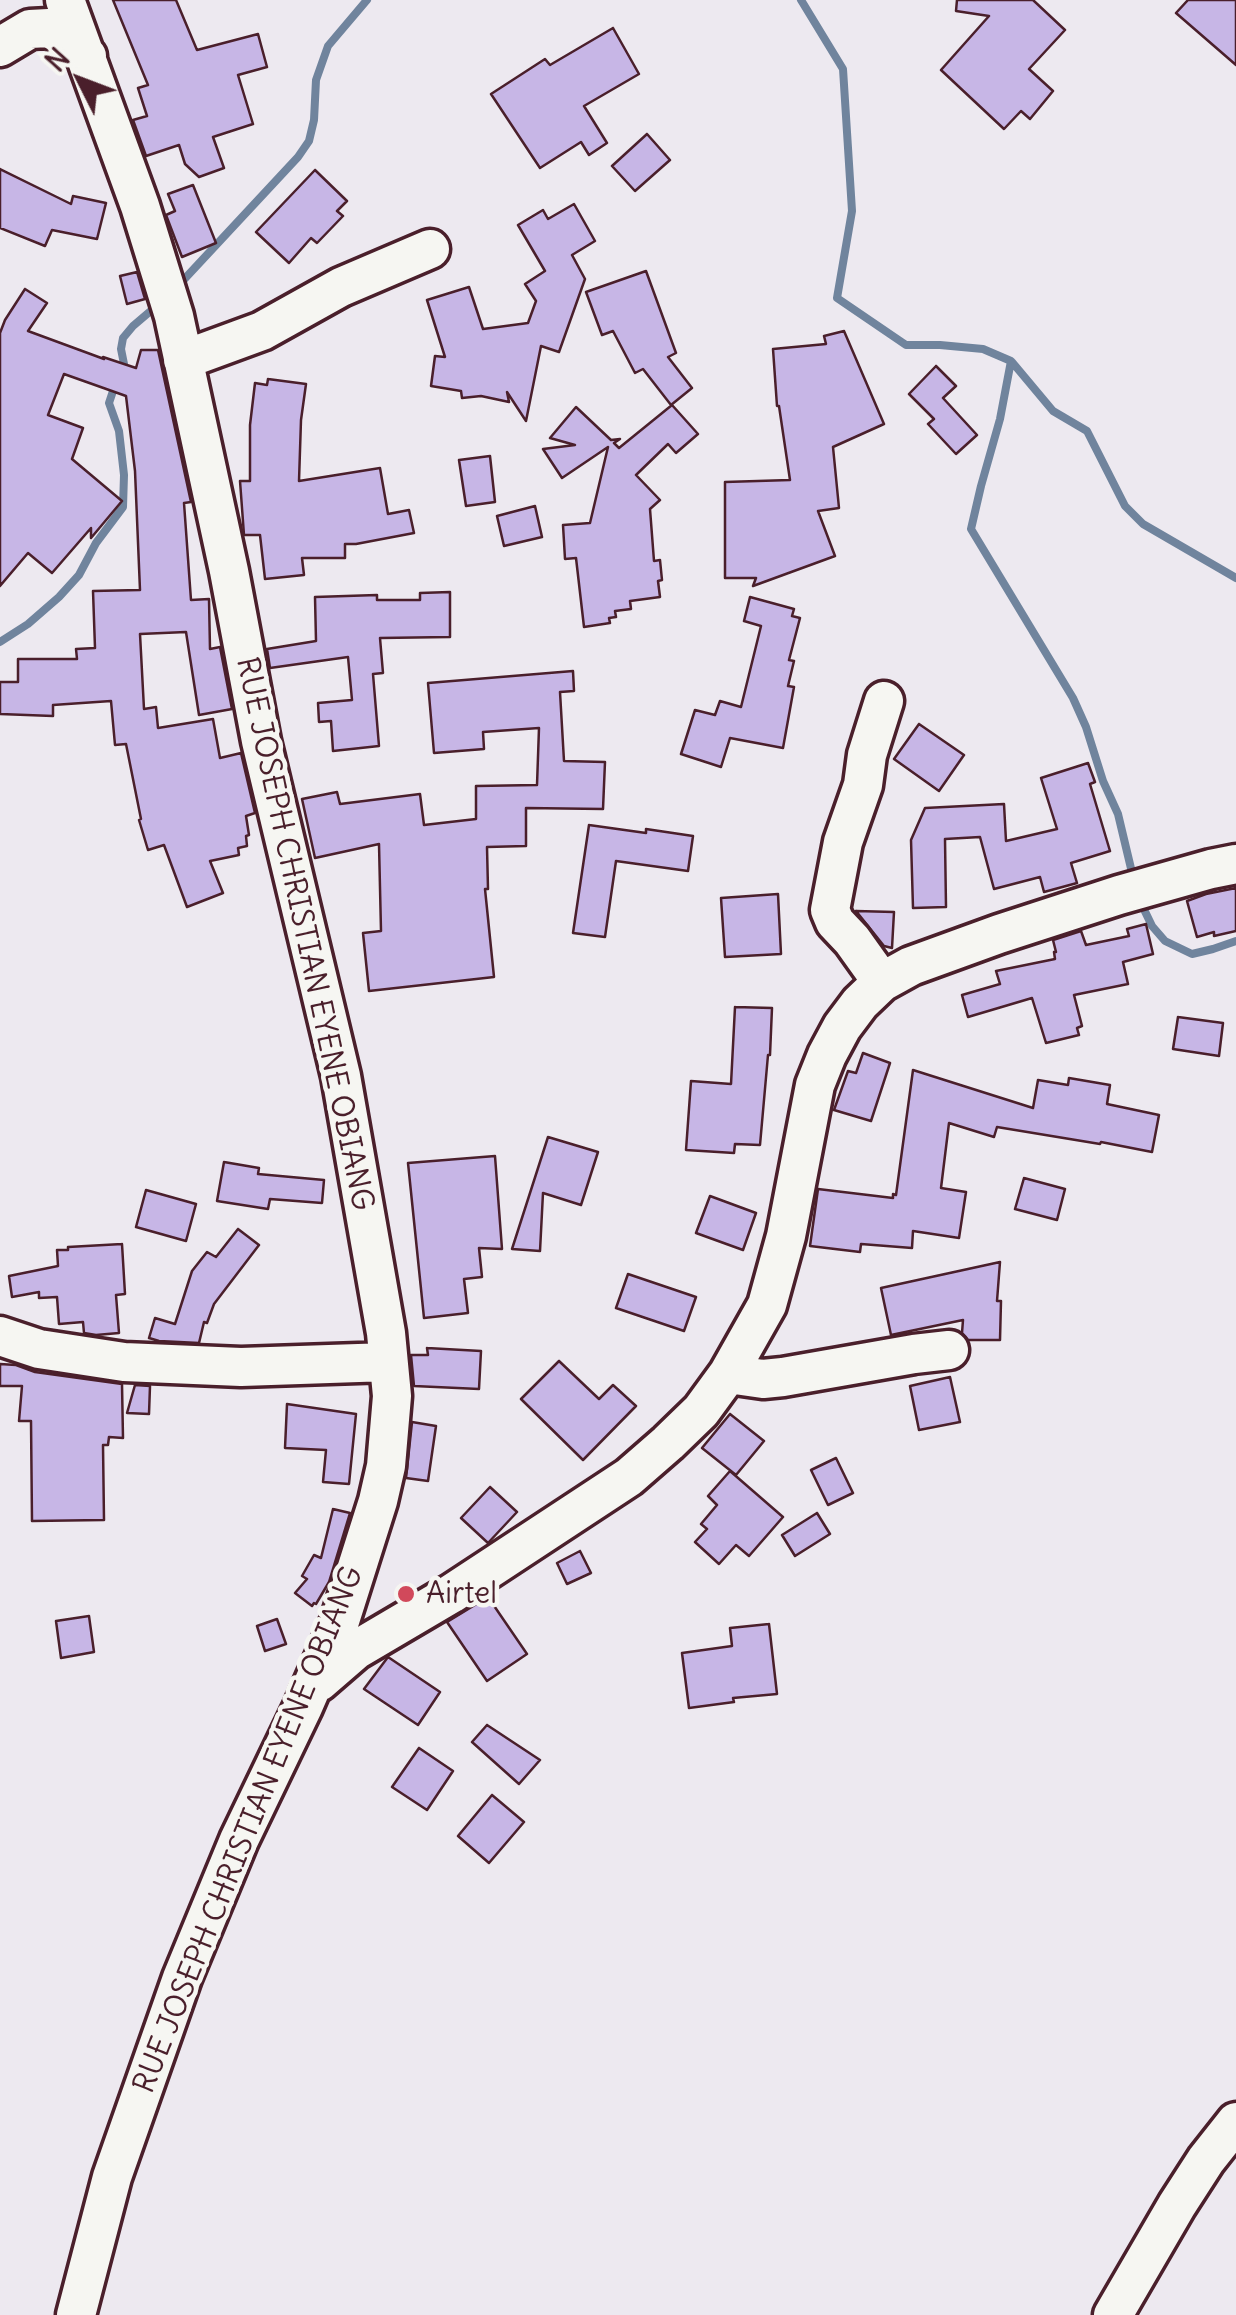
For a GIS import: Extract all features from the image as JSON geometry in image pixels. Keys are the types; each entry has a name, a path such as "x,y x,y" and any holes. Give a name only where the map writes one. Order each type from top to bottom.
{"street":[{"path":"0,45 30,0"},
{"name":"RUE JOSEPH CHRISTIAN EYENE OBIANG","path":"66,0 169,298 226,556 261,741 341,1076 373,1257 392,1396 386,1466 368,1536 338,1624 310,1692 238,1840 182,1978 112,2177 76,2315"},
{"path":"0,45 30,29 49,28 69,39 87,56"},
{"path":"182,360 262,331 340,288 430,249"},
{"path":"882,982 834,922 830,910 843,842 864,785 867,755 884,701"},
{"path":"310,1692 356,1650 403,1624 630,1477 701,1410 728,1374 766,1305 778,1272 815,1085 842,1027 882,982 952,950 1136,890 1236,864"},
{"path":"0,1336 39,1349 124,1362 241,1367 388,1362"},
{"path":"728,1374 763,1379 783,1377 949,1350"},
{"path":"355,1574 356,1604 364,1619 388,1629 403,1624"},
{"path":"1113,2315 1177,2204 1236,2122"}],"building":[{"path":"113,0 176,0 197,50 258,34 267,67 238,75 253,124 213,137 224,168 199,177 185,164 179,145 146,156 133,120 147,116 138,88 148,85"},
{"path":"957,0 1033,0 1065,30 1029,69 1053,91 1030,119 1021,111 1004,129 941,70 989,16 956,11"},
{"path":"1188,0 1236,0 1236,65 1176,13"},
{"path":"613,28 639,74 584,106 607,143 589,155 581,142 540,168 491,94 545,59 550,65"},
{"path":"647,134 670,160 635,191 612,166"},
{"path":"0,169 71,204 73,196 106,203 97,239 52,230 45,246 0,228"},
{"path":"315,170 347,201 337,211 343,216 317,243 311,238 289,263 256,232"},
{"path":"193,185 216,243 182,257 166,215 175,211 168,194"},
{"path":"574,204 595,241 572,255 585,279 559,352 541,346 526,421 507,392 509,402 481,396 462,398 461,391 431,386 435,356 445,357 427,300 469,287 483,329 528,323 536,301 525,284 545,271 518,225 543,210 548,219"},
{"path":"646,271 676,353 668,357 692,388 671,405 643,369 635,373 613,331 602,335 586,292"},
{"path":"137,272 145,299 127,304 120,276"},
{"path":"25,289 47,303 28,331 136,368 141,350 158,350 191,502 184,503 191,600 209,599 210,649 220,647 232,709 199,715 186,632 140,634 144,709 156,707 158,728 213,719 220,758 241,753 255,813 246,816 249,835 247,846 238,848 239,855 210,861 223,893 187,907 164,845 148,850 126,744 115,745 111,701 53,705 53,716 0,714 0,682 18,682 18,659 77,659 76,649 95,648 93,591 140,590 135,471 126,396 64,374 48,415 83,428 72,459 122,501 91,538 91,528 52,573 28,553 0,586 0,333"},
{"path":"844,331 884,424 833,447 839,508 818,511 835,556 753,586 756,578 725,578 725,482 790,480 777,406 773,349 826,344 824,336"},
{"path":"936,366 956,386 943,398 977,435 956,454 928,424 934,419 909,394"},
{"path":"268,379 306,384 299,481 380,468 388,514 409,510 414,533 345,544 345,558 302,558 304,575 265,579 260,535 244,535 240,481 250,481 255,383 267,385"},
{"path":"672,405 698,434 676,453 668,444 636,475 660,500 650,509 654,561 660,560 660,597 630,601 631,609 615,611 616,617 609,618 610,623 584,627 576,558 565,559 563,525 590,523 608,447 562,478 543,449 575,445 550,438 576,407 611,440 620,439 614,443 619,448"},
{"path":"490,456 495,502 466,506 459,460"},
{"path":"535,506 542,537 504,546 497,516"},
{"path":"450,592 450,637 380,638 383,673 373,674 379,746 333,751 331,721 319,722 318,703 352,700 348,657 270,668 267,649 316,641 315,597 377,595 377,600 420,600 420,593"},
{"path":"750,597 794,609 792,616 800,618 789,660 794,661 788,686 794,687 783,748 730,738 721,767 681,754 695,710 715,715 720,701 741,707 761,626 744,621"},
{"path":"573,671 574,691 560,692 564,761 605,762 603,809 526,808 526,846 487,847 485,889 494,977 369,991 363,933 381,931 379,844 315,858 302,799 337,792 340,804 420,794 424,825 476,819 476,786 537,785 539,728 483,732 484,749 434,753 428,683"},
{"path":"919,724 964,755 939,791 894,759"},
{"path":"1088,763 1095,782 1090,784 1110,851 1071,863 1077,883 1044,892 1040,877 994,889 980,837 945,839 946,907 913,908 911,840 925,808 1004,804 1006,841 1057,829 1041,778"},
{"path":"589,825 693,836 688,871 616,861 605,937 573,933"},
{"path":"1236,888 1236,931 1197,937 1187,901"},
{"path":"778,894 781,954 725,957 721,898"},
{"path":"856,911 894,912 892,948 884,946"},
{"path":"1146,924 1153,954 1123,962 1128,984 1074,995 1082,1026 1077,1028 1079,1035 1046,1043 1032,998 968,1017 962,995 1000,984 996,971 1055,959 1053,940 1081,931 1086,945 1129,936 1127,929"},
{"path":"735,1007 772,1008 760,1145 735,1144 734,1153 686,1150 691,1081 731,1084"},
{"path":"1178,1017 1223,1023 1219,1056 1173,1049"},
{"path":"863,1053 890,1063 871,1121 834,1110 848,1071 856,1073"},
{"path":"913,1070 1033,1108 1038,1080 1068,1085 1069,1078 1110,1085 1107,1104 1159,1115 1152,1152 997,1127 994,1137 949,1123 941,1188 966,1192 959,1238 913,1231 912,1248 861,1244 860,1252 810,1246 818,1189 893,1198 896,1195"},
{"path":"548,1137 598,1152 581,1205 543,1193 540,1251 512,1249"},
{"path":"495,1156 502,1249 479,1248 482,1277 464,1279 468,1313 424,1318 408,1163"},
{"path":"224,1162 259,1168 258,1174 324,1180 322,1203 270,1199 268,1209 217,1201"},
{"path":"1024,1178 1065,1189 1057,1220 1015,1209"},
{"path":"146,1190 196,1204 186,1241 136,1227"},
{"path":"710,1196 756,1213 743,1250 696,1233"},
{"path":"238,1229 259,1245 214,1304 199,1343 149,1338 155,1318 175,1324 192,1271 207,1252 216,1257"},
{"path":"122,1244 125,1294 116,1295 119,1333 84,1333 83,1322 59,1324 57,1297 39,1298 39,1292 12,1297 9,1276 58,1266 57,1250"},
{"path":"1000,1262 1000,1340 968,1340 962,1333 963,1320 891,1335 881,1288"},
{"path":"628,1274 696,1297 684,1331 616,1308"},
{"path":"427,1348 481,1351 479,1389 414,1386 411,1355 428,1355"},
{"path":"559,1361 599,1399 613,1385 636,1406 583,1460 521,1399"},
{"path":"0,1364 122,1384 123,1438 109,1437 108,1445 103,1445 104,1520 32,1521 31,1421 19,1421 22,1386 0,1386"},
{"path":"950,1377 960,1422 919,1430 910,1386"},
{"path":"135,1385 150,1386 149,1414 127,1413"},
{"path":"287,1404 356,1414 349,1484 323,1482 326,1450 285,1448"},
{"path":"730,1414 764,1441 736,1475 702,1448"},
{"path":"412,1422 436,1426 428,1481 406,1478"},
{"path":"836,1458 853,1493 828,1505 811,1470"},
{"path":"730,1471 783,1517 749,1556 736,1545 719,1564 695,1542 707,1529 701,1524 717,1505 708,1496"},
{"path":"490,1487 517,1512 488,1543 461,1518"},
{"path":"333,1509 350,1513 329,1582 312,1606 295,1593 307,1579 302,1576 314,1555 321,1558"},
{"path":"817,1513 830,1534 795,1556 782,1535"},
{"path":"580,1551 591,1573 567,1584 557,1563"},
{"path":"488,1597 527,1654 487,1681 447,1622"},
{"path":"89,1616 94,1652 61,1658 56,1621"},
{"path":"277,1619 286,1644 265,1651 257,1626"},
{"path":"769,1624 777,1694 689,1708 682,1653 732,1646 730,1628"},
{"path":"388,1657 440,1692 418,1725 364,1689"},
{"path":"487,1725 540,1760 519,1784 472,1742"},
{"path":"419,1748 453,1771 427,1810 392,1787"},
{"path":"492,1795 524,1822 489,1863 458,1836"}],"waterway":[{"path":"177,287 309,141 316,80 328,46 367,0"},
{"path":"801,0 843,69 852,211 837,298 906,345 983,349 1011,361 971,529 1073,698 1118,814 1134,881"},
{"path":"120,372 124,364 123,338 160,303"},
{"path":"1012,362 1053,411 1087,431 1125,506 1143,524 1236,578"},
{"path":"0,642 59,597 79,575 96,543 123,507 119,431 109,403 115,385"},
{"path":"1139,899 1152,926 1165,941 1192,954 1236,941"}],"place":[{"name":"Airtel","path":"406,1594"}]}
